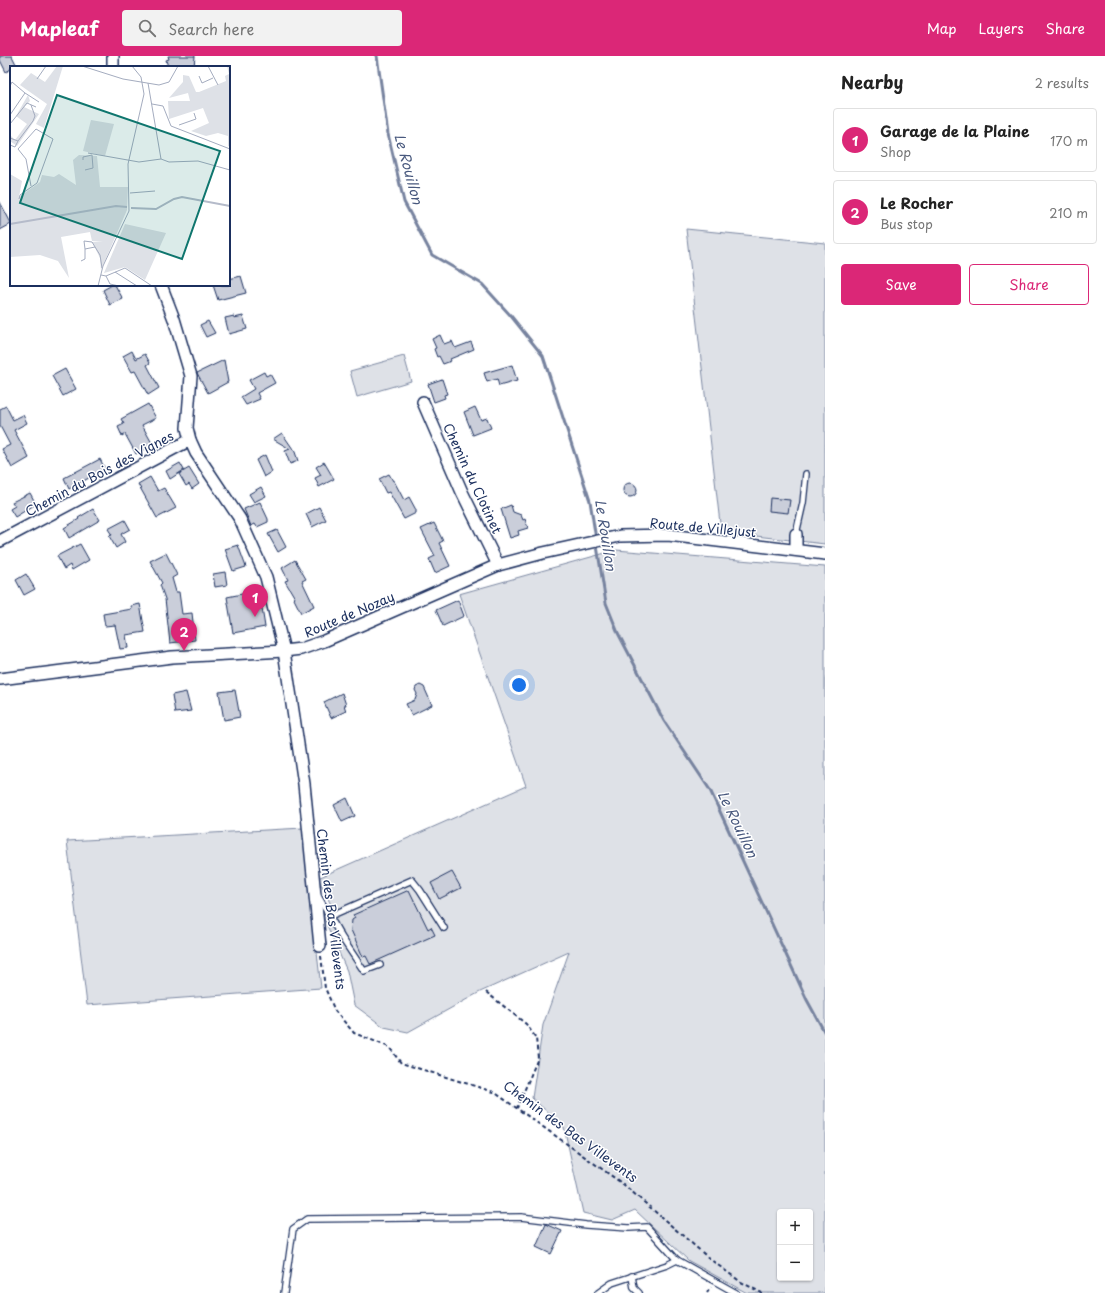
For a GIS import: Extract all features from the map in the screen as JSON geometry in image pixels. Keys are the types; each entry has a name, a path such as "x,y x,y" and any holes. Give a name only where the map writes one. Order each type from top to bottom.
{"street":[{"path":"161,286 174,319 191,376 187,428 190,440"},
{"name":"Chemin du Clotinet","path":"423,402 462,492 498,565"},
{"name":"Chemin du Bois des Vignes","path":"0,541 190,440"},
{"name":"Chemin des Bas Villevents","path":"190,440 196,453 240,518 266,577 284,651 304,784 320,946"},
{"path":"796,534 796,550"},
{"name":"Route de Villejust","path":"579,544 620,536 668,535 825,554"},
{"name":"Route de Nozay","path":"0,679 172,657 301,649 324,641 498,565 579,544"}],"lane":[{"path":"796,534 803,503 806,474"},
{"path":"330,916 412,880 444,928"},
{"path":"314,888 364,972 380,964"},
{"path":"284,1293 292,1229 307,1219 521,1217 586,1225 629,1228 646,1227 677,1260 736,1293"},
{"path":"598,1293 612,1283 667,1265 677,1260"},
{"path":"632,1276 634,1288 639,1293"}],"path":[{"name":"Chemin des Bas Villevents","path":"320,946 325,988 335,1012 354,1033 389,1047 401,1063 494,1092 623,1184 711,1260 741,1282 762,1293"},
{"path":"486,992 526,1024 536,1038 538,1058 517,1108"}],"shaded area":[{"path":"686,229 825,243 825,544 721,532"},
{"path":"404,356 411,381 357,397 350,371"},
{"path":"616,550 825,567 825,1293 747,1293 689,1261 635,1210 612,1220 583,1213 564,1127 532,1098 543,1025 569,952 480,992 408,1032 384,1027 354,1005 347,971 322,914 333,909 318,878 526,786 459,594"},
{"path":"303,828 321,988 87,1005 67,841"}],"building":[{"path":"0,56 12,56 17,66 10,66 10,70 6,72 0,60"},
{"path":"168,56 195,56 194,66 168,66 166,60 169,59"},
{"path":"0,202 10,221 10,225 0,230"},
{"path":"241,276 246,293 218,300 213,286 230,286 230,279"},
{"path":"110,286 116,286 123,299 110,305 103,290"},
{"path":"234,316 234,318 243,316 247,329 229,334 225,318"},
{"path":"208,321 215,333 206,337 200,325"},
{"path":"440,335 444,344 452,341 455,348 471,342 474,349 450,359 451,361 443,364 439,356 437,357 434,349 436,348 432,339"},
{"path":"132,351 136,359 145,354 150,363 147,365 159,388 148,395 135,371 132,372 123,356"},
{"path":"224,360 228,382 208,393 197,373"},
{"path":"512,365 517,381 499,386 497,379 487,382 484,373"},
{"path":"65,369 76,389 63,396 52,376"},
{"path":"264,372 266,376 270,374 275,383 257,393 260,399 246,405 241,397 254,389 249,380"},
{"path":"442,379 447,394 444,395 445,398 434,402 428,384"},
{"path":"148,404 156,418 142,425 153,445 136,454 125,434 122,436 118,427 124,424 121,419"},
{"path":"6,406 13,420 23,415 27,423 14,430 29,458 12,468 2,449 10,445 0,426 0,409"},
{"path":"475,407 481,420 487,418 491,428 473,435 464,412"},
{"path":"282,433 295,452 298,461 290,464 285,451 290,449 273,439"},
{"path":"265,455 272,472 264,477 256,460"},
{"path":"100,459 105,469 69,489 64,478"},
{"path":"324,462 334,479 319,487 315,478 321,475 316,467"},
{"path":"180,463 184,470 170,479 166,471"},
{"path":"189,468 199,484 192,489 189,484 186,486 179,474"},
{"path":"389,474 404,500 409,497 416,510 416,513 404,519 389,492 386,493 379,479"},
{"path":"150,477 158,491 164,488 176,508 157,518 138,484"},
{"path":"630,483 635,485 637,490 635,495 630,497 625,495 623,490 625,485"},
{"path":"261,487 266,496 254,502 249,494"},
{"path":"30,493 36,504 15,517 10,509 15,506 12,502"},
{"path":"770,498 790,500 788,513 769,511"},
{"path":"260,502 268,522 257,527 255,524 251,526 244,509"},
{"path":"511,505 513,512 521,515 523,520 525,519 528,528 518,531 519,535 510,538 501,509"},
{"path":"319,507 326,520 312,527 306,514"},
{"path":"93,509 100,520 69,538 64,528"},
{"path":"125,520 130,529 121,534 125,542 116,548 109,536 112,535 108,529"},
{"path":"434,523 443,541 439,543 450,566 435,573 429,559 435,556 421,529"},
{"path":"277,530 286,547 278,552 268,534"},
{"path":"80,544 89,560 72,570 70,565 64,569 57,556"},
{"path":"238,545 246,567 233,571 225,549"},
{"path":"166,553 177,575 172,578 176,592 179,592 182,614 192,613 195,640 170,643 165,599 160,585 162,583 150,561"},
{"path":"295,560 306,579 302,581 314,606 301,613 294,599 295,598 285,581 288,580 282,568"},
{"path":"225,572 227,585 215,587 213,574"},
{"path":"26,574 35,589 24,595 16,580"},
{"path":"247,593 247,598 260,596 265,627 233,633 227,597"},
{"path":"458,600 464,616 443,626 436,610"},
{"path":"140,604 145,632 126,635 128,648 120,649 115,625 105,626 103,614 132,609 131,606"},
{"path":"420,685 424,687 432,705 412,715 406,704 415,700 417,694 415,690 416,687"},
{"path":"235,690 240,717 224,720 219,692"},
{"path":"186,692 191,711 175,713 172,695"},
{"path":"342,693 346,705 344,705 346,711 331,718 324,702"},
{"path":"347,798 355,816 342,822 334,805"},
{"path":"452,872 461,888 439,899 431,883"},
{"path":"409,890 428,929 431,927 435,935 370,964 366,956 363,957 351,930 352,920 355,918 353,915"},
{"path":"546,1224 562,1231 551,1254 536,1247"}],"waterway":[{"name":"Le Rouillon","path":"377,56 388,134 404,202 432,255 482,284 511,316 543,356 590,501 606,603 618,633 664,721 710,790 807,1000 825,1033"}],"place":[{"name":"Garage de la Plaine","path":"255,617"},
{"name":"Le Rocher","path":"184,651"}]}
